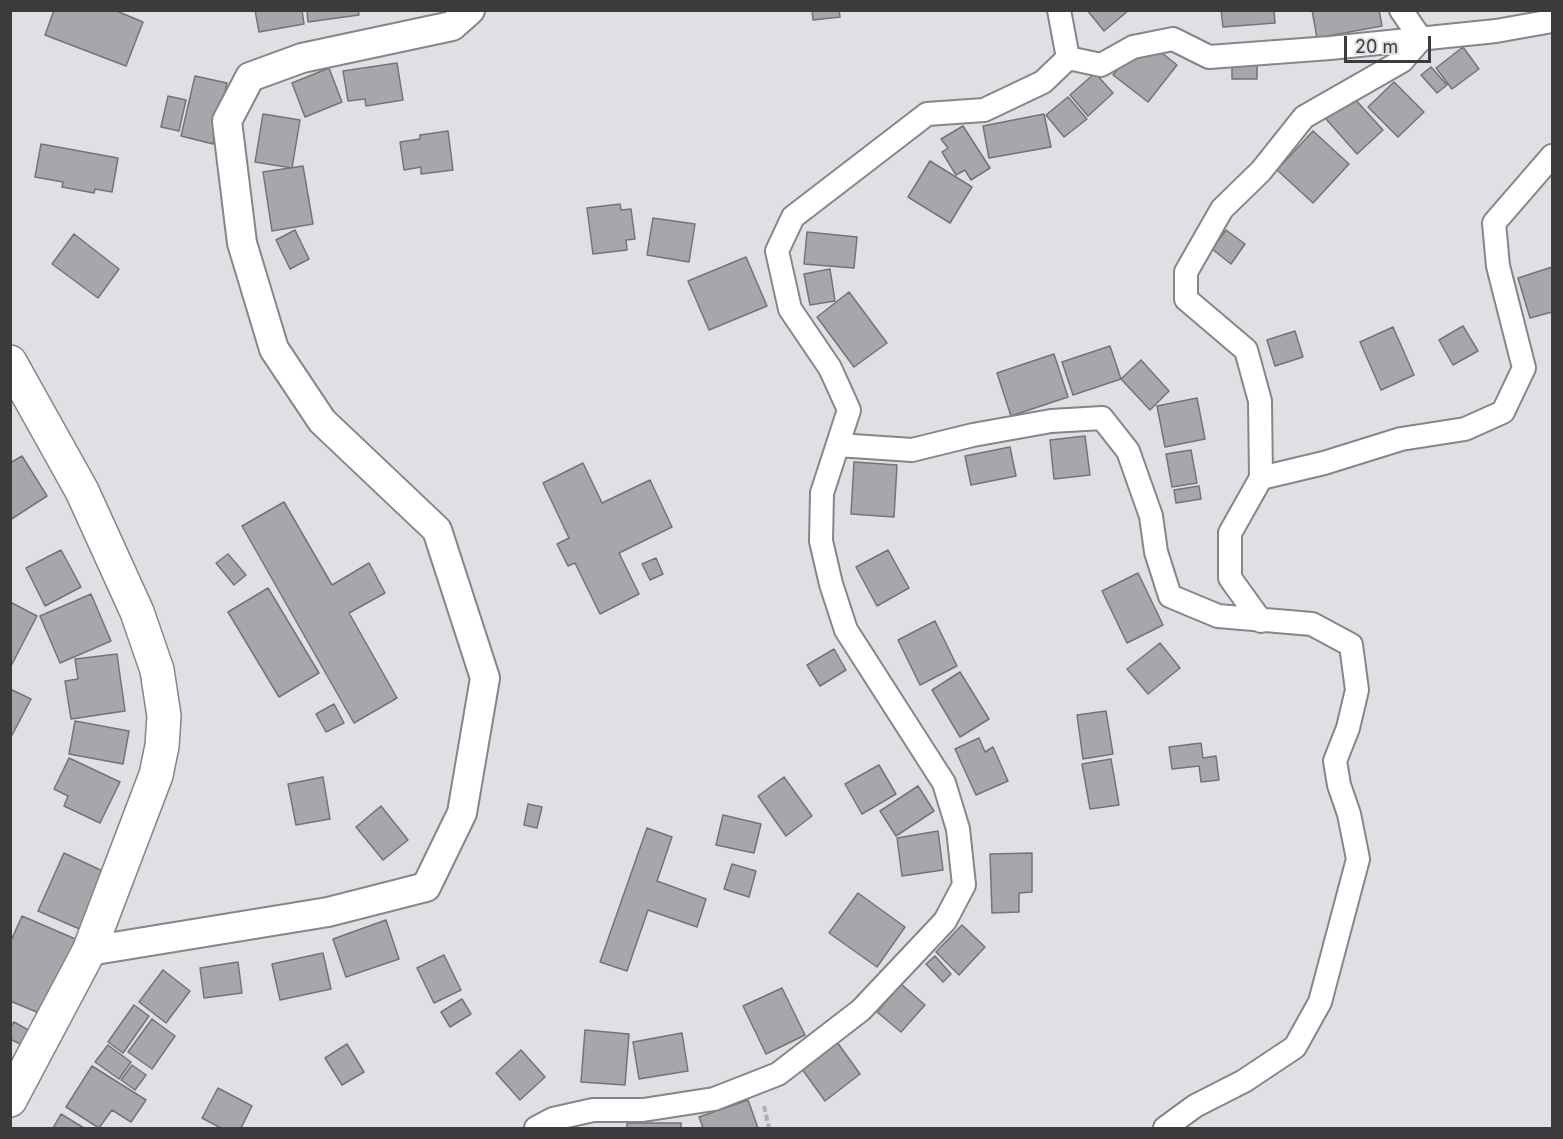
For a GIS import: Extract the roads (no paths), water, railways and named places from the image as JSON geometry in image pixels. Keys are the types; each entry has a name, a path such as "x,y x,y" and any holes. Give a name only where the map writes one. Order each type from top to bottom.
{"highway":[{"path":"10,362 82,490 141,622 161,691 164,716 162,746 156,775 89,951 10,1100"}],"street":[{"path":"89,951 328,912 426,887 462,813 485,678 437,530 322,421 274,349 242,243 227,121 250,77 302,58 452,26 470,10"},
{"path":"1059,10 1068,58"},
{"path":"1401,10 1421,39"},
{"path":"1068,58 1101,65 1133,47 1173,39 1209,57 1421,39 1496,31 1552,21"},
{"path":"1261,621 1230,578 1230,533 1261,478 1260,401 1246,350 1186,299 1186,272 1222,209 1261,171 1304,117 1402,61 1421,39"},
{"path":"536,1128 553,1119 594,1110 643,1110 714,1099 778,1074 861,1010 945,921 964,885 958,829 944,783 846,630 831,584 821,541 822,494 849,410 830,368 790,309 777,251 793,218 927,114 984,110 1043,82 1068,58"},
{"path":"1261,478 1324,463 1401,439 1465,429 1503,412 1524,368 1498,266 1494,223 1552,156"},
{"path":"837,445 912,450 1050,420 1102,418 1128,451 1151,516 1156,552 1170,596 1218,616 1312,624 1351,645 1357,690 1348,728 1335,761 1358,859 1320,1002 1295,1047 1244,1081 1195,1106 1165,1128"}]}
